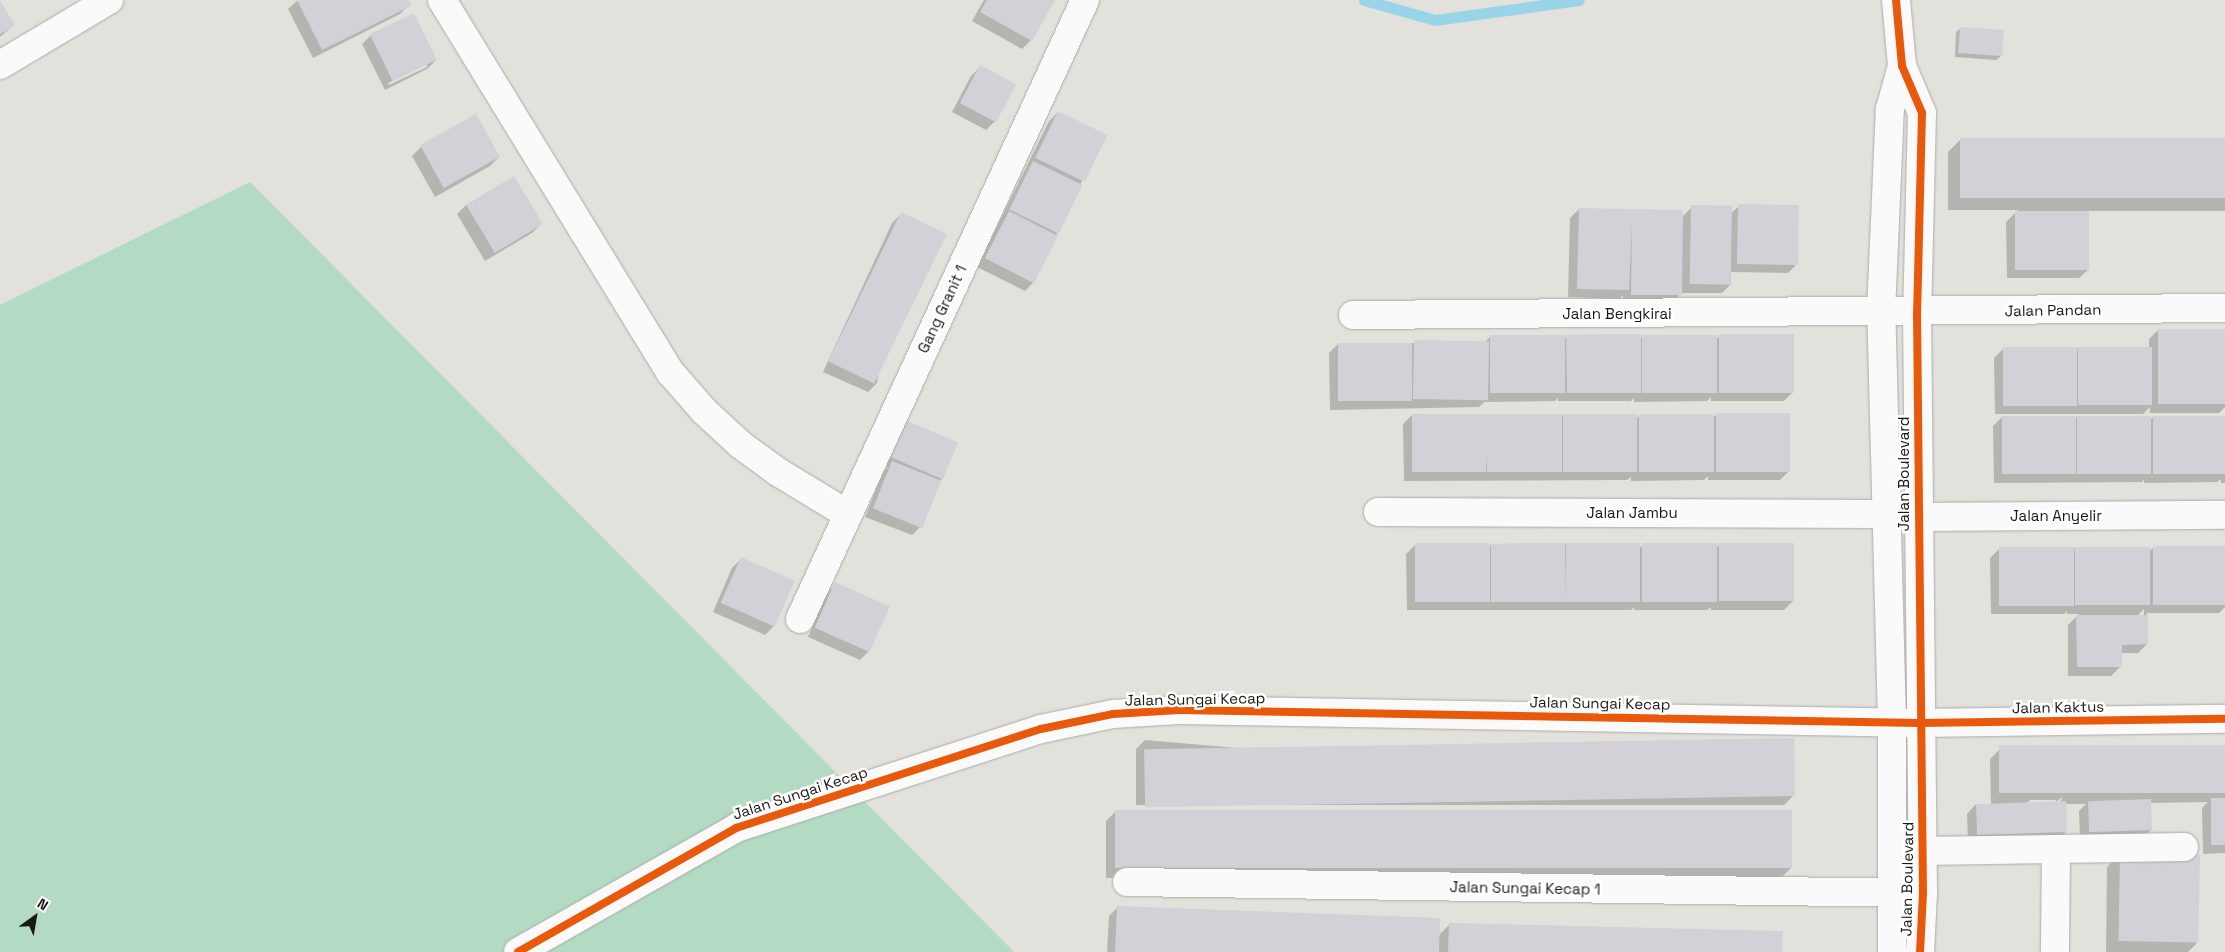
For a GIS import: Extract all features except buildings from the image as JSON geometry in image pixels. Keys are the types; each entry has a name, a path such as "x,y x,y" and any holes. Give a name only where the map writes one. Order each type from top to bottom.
{"street":[{"path":"0,65 108,0"},
{"path":"442,0 672,373 704,411 741,445 778,472 847,514"},
{"name":"Gang Granit 1","path":"800,619 1085,0"},
{"name":"Jalan Boulevard","path":"1896,0 1902,66 1922,113 1917,312 1920,723 1923,851 1920,952"},
{"name":"Jalan Boulevard","path":"1892,952 1894,893 1892,722 1881,312 1890,109 1902,66"},
{"name":"Jalan Pandan","path":"1881,312 2225,308"},
{"name":"Jalan Bengkirai","path":"1353,315 1881,312"},
{"name":"Jalan Jambu","path":"1378,512 1887,514"},
{"name":"Jalan Anyelir","path":"1887,514 1918,517 2225,514"},
{"name":"Jalan Sungai Kecap","path":"518,952 736,828 1041,729 1113,714 1179,710 1892,722"},
{"name":"Jalan Kaktus","path":"1892,722 2225,719"},
{"path":"1923,851 2184,847"},
{"path":"2055,952 2056,849"},
{"name":"Jalan Sungai Kecap 1","path":"1127,882 1923,893"}],"green space":[{"path":"250,182 1014,952 0,952 0,305"}],"waterway":[{"path":"1364,0 1435,20 1579,0"}],"cycle path":[{"path":"1896,0 1902,66 1922,113 1917,312 1923,893 1920,952"},
{"path":"518,952 736,828 1041,729 1113,714 1179,710 1920,723 2225,719"}]}
